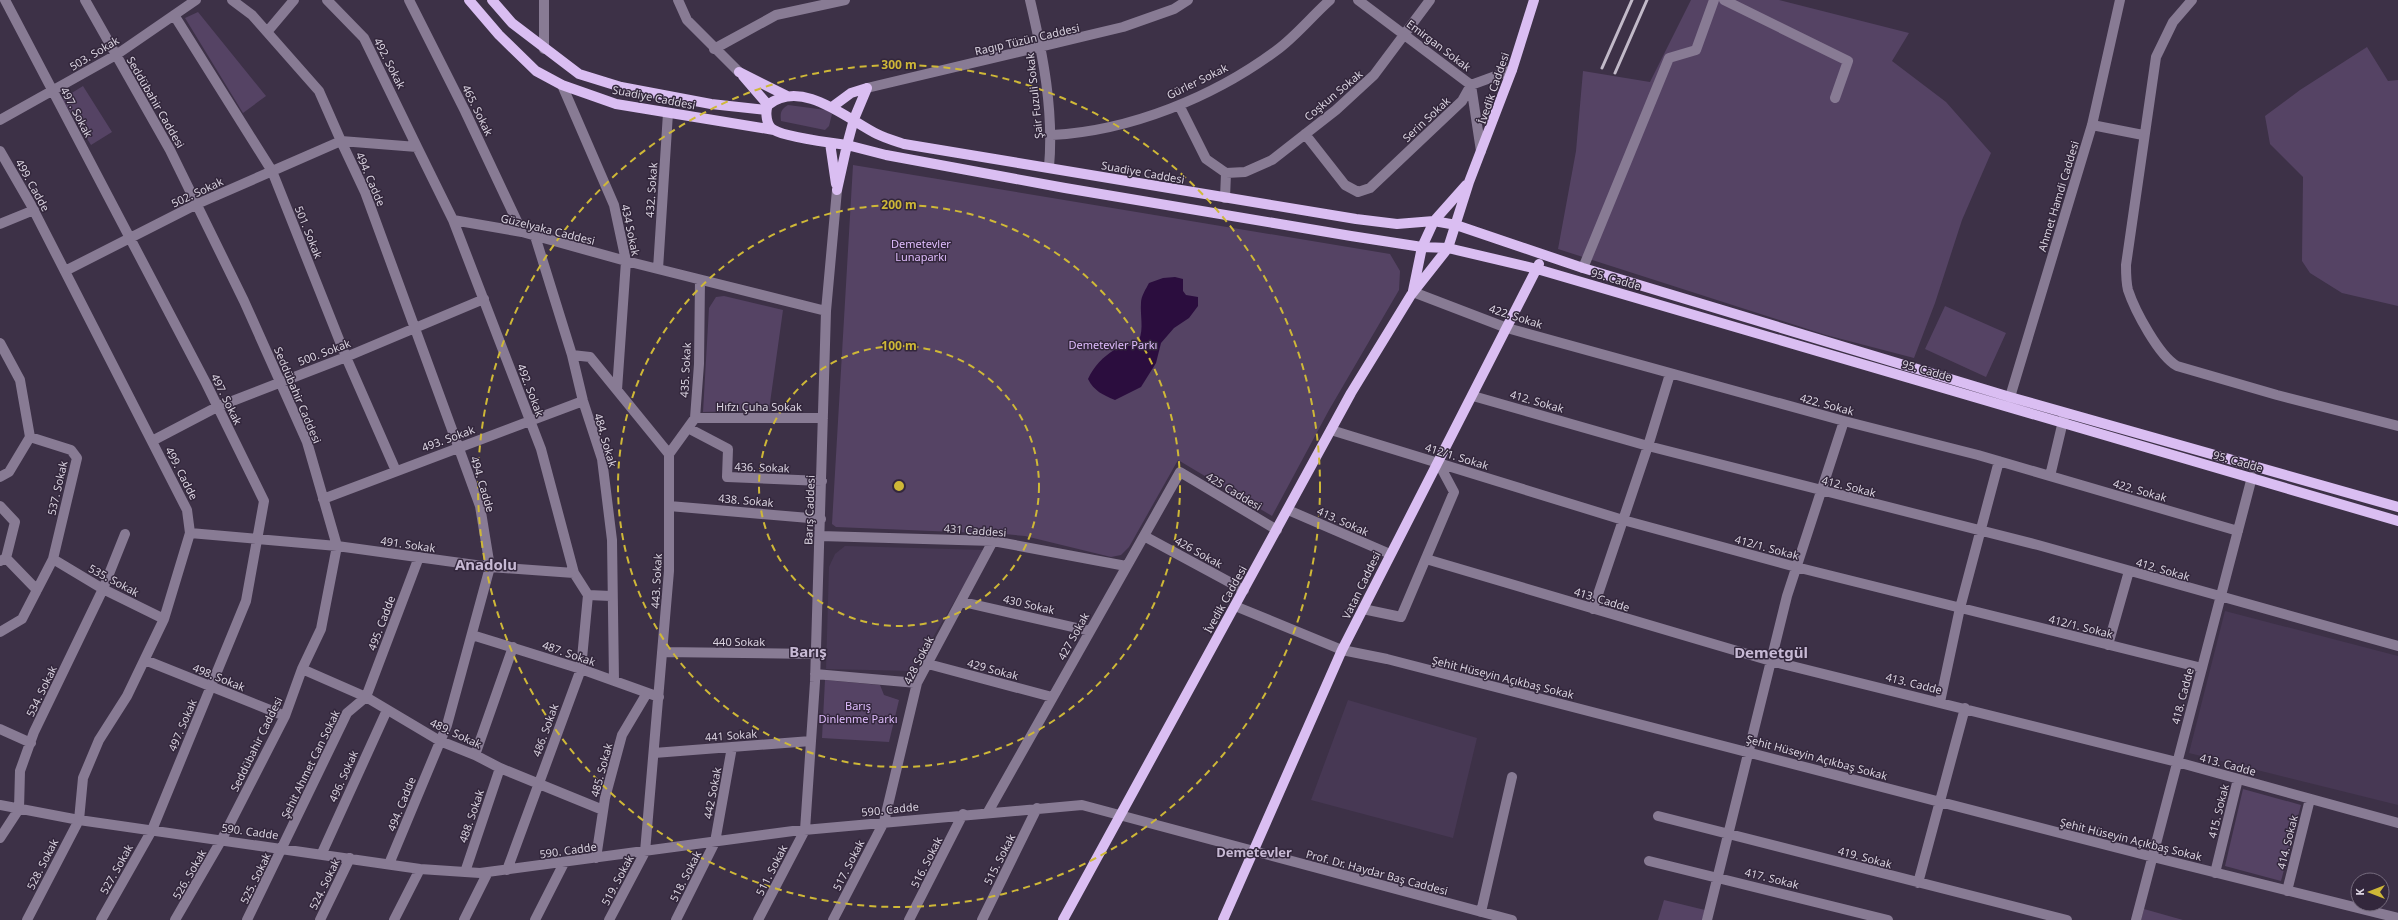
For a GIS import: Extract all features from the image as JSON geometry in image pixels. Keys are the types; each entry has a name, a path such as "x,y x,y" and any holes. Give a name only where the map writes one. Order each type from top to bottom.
{"main road":[{"name":"Suadiye Caddesi","path":"470,0 499,35 536,71 562,85 616,104 774,130 830,143 847,145 886,155 1065,188 1422,248"},
{"name":"Suadiye Caddesi","path":"492,0 512,22 544,49 579,74 621,87 711,104 767,108"},
{"name":"İvedik Caddesi","path":"1065,920 1120,816 1367,365 1413,292 1448,248 1469,182 1512,70 1534,0"},
{"path":"739,72 767,108 770,126 774,130"},
{"path":"739,72 787,96"},
{"name":"Ragıp Tüzün Caddesi","path":"832,106 851,93 867,88"},
{"path":"847,145 854,119 867,88"},
{"name":"Suadiye Caddesi","path":"787,96 832,106 877,134 904,144 1049,167 1225,198 1396,224 1434,221"},
{"path":"767,108 787,96"},
{"name":"Barış Caddesi","path":"830,143 836,190"},
{"name":"Barış Caddesi","path":"836,190 847,145"},
{"name":"İvedik Caddesi","path":"1413,292 1422,248 1434,221 1469,182"},
{"path":"1434,221 1456,226"},
{"name":"95. Cadde","path":"1456,226 1583,268 2009,401"},
{"path":"1422,248 1448,248"},
{"name":"95. Cadde","path":"1448,248 1537,269 2009,401 2398,521"},
{"name":"Vatan Caddesi","path":"1223,920 1342,650 1390,554 1439,464 1537,269 1542,255"},
{"name":"95. Cadde","path":"2064,417 2255,467 2398,507"},
{"path":"2252,477 2255,467"}],"street":[{"name":"497. Sokak","path":"5,0 52,92 131,238 264,501 246,601 152,830"},
{"name":"Seddübahir Caddesi","path":"85,0 170,150 197,204 280,382 307,442 337,546 321,629 302,669 285,716 222,839"},
{"name":"503. Sokak","path":"0,120 116,55 196,0"},
{"path":"232,0 252,15 319,91 341,140 417,146 453,220"},
{"path":"267,32 294,0"},
{"name":"492. Sokak","path":"327,0 364,38 417,146"},
{"name":"465. Sokak","path":"409,0 465,111 522,232"},
{"path":"544,0 544,49"},
{"path":"678,0 687,20 714,49 739,72"},
{"path":"714,49 776,15 845,0"},
{"name":"Şair Fuzuli Sokak","path":"1030,0 1041,48 1052,135 1049,167"},
{"name":"Ragıp Tüzün Caddesi","path":"867,88 1041,48 1123,27 1174,9 1188,0"},
{"name":"Gürler Sokak","path":"1052,135 1078,133 1124,123 1179,105 1217,87 1277,50 1330,0"},
{"name":"Emirgan Sokak","path":"1358,0 1471,85 1481,151"},
{"name":"Coşkun Sokak","path":"1226,173 1245,172 1272,160 1336,110 1374,75 1406,35 1430,0"},
{"path":"1583,268 1669,58 1696,50 1714,0"},
{"path":"1724,0 1848,61 1835,98"},
{"name":"Ahmet Hamdi Caddesi","path":"2009,401 2092,125 2120,0"},
{"path":"2192,0 2173,22 2156,57 2143,136 2126,278 2130,294 2137,310 2166,358 2177,366 2277,395 2398,426"},
{"name":"501. Sokak","path":"174,15 272,171 346,357 396,471"},
{"path":"1471,85 1512,70"},
{"name":"434 Sokak","path":"562,85 614,205 626,261 617,390"},
{"name":"Serin Sokak","path":"1305,134 1345,185 1358,192 1370,188 1462,101 1471,85"},
{"path":"1179,105 1206,159 1226,173 1225,198"},
{"name":"432. Sokak","path":"658,269 668,113"},
{"path":"2092,125 2143,136"},
{"name":"502. Sokak","path":"65,271 197,204 341,140"},
{"name":"494. Cadde","path":"341,140 365,192 480,506 490,567 447,725 389,864"},
{"name":"499. Cadde","path":"0,151 34,210 188,510 190,534 164,619 127,696 99,740 83,778 79,820"},
{"name":"Barış Caddesi","path":"805,830 816,654 826,311 836,190"},
{"path":"0,224 34,210"},
{"name":"492. Sokak","path":"453,220 541,449 574,573"},
{"name":"Güzelyaka Caddesi","path":"453,220 522,232 626,261 826,311"},
{"name":"484. Sokak","path":"535,236 572,355 583,401 602,459 612,540 611,596 614,681"},
{"name":"435. Sokak","path":"695,418 699,364 700,280"},
{"name":"422. Sokak","path":"1413,292 1507,328 1670,374 1999,461 2238,531"},
{"name":"500. Sokak","path":"152,441 217,407 346,357 484,299"},
{"path":"0,343 4,360 20,380 30,437 8,472 0,477"},
{"path":"572,355 590,357 669,454 695,418"},
{"path":"1593,609 1648,446 1670,374"},
{"name":"412. Sokak","path":"1473,396 1648,446 1980,531 2398,646"},
{"name":"493. Sokak","path":"323,499 459,446 583,401"},
{"path":"2050,476 2064,417"},
{"name":"Hıfzı Çuha Sokak","path":"695,418 823,418"},
{"path":"1707,920 1748,752 1796,567 1844,421"},
{"name":"436. Sokak","path":"688,428 728,449 727,477 822,481"},
{"name":"412/1. Sokak","path":"1331,430 1623,520 1796,567 2202,668"},
{"name":"537. Sokak","path":"0,632 22,619 53,559 77,458 71,450 30,437"},
{"name":"443. Sokak","path":"645,852 670,571 669,454"},
{"path":"1940,702 1960,608 1999,461"},
{"path":"1363,609 1401,617 1454,492 1439,464"},
{"name":"425 Caddesi","path":"1180,472 1277,530"},
{"name":"427 Sokak","path":"988,812 1180,472"},
{"name":"418. Cadde","path":"2136,920 2252,477"},
{"path":"0,506 15,522 3,559 37,590"},
{"name":"438. Sokak","path":"669,506 821,519"},
{"name":"413. Sokak","path":"1288,510 1390,554"},
{"name":"534. Sokak","path":"19,809 20,771 30,743 103,589 125,534"},
{"name":"491. Sokak","path":"190,534 337,546 490,567 574,573"},
{"name":"431 Caddesi","path":"820,536 994,541 1126,566"},
{"name":"426 Sokak","path":"1144,536 1244,590"},
{"name":"428 Sokak","path":"884,822 917,683 963,602 994,541"},
{"name":"495. Cadde","path":"366,697 419,557"},
{"name":"535. Sokak","path":"53,559 103,589 164,619"},
{"name":"413. Cadde","path":"1426,559 1771,661 1965,708 2177,762 2398,823"},
{"path":"2108,645 2129,571"},
{"path":"574,573 588,595 611,596"},
{"name":"486. Sokak","path":"507,870 581,669 588,595"},
{"name":"430 Sokak","path":"963,602 1090,631"},
{"name":"Şehit Hüseyin Açıkbaş Sokak","path":"1235,606 1342,650 1387,659 2287,891 2377,917 2398,918"},
{"name":"487. Sokak","path":"472,635 581,669 659,697"},
{"path":"475,755 513,647"},
{"name":"440 Sokak","path":"662,652 816,654"},
{"name":"498. Sokak","path":"145,660 211,688 285,716"},
{"name":"429 Sokak","path":"928,664 1052,697"},
{"name":"489. Sokak","path":"302,669 366,697 440,741 475,755 500,768 603,810"},
{"path":"815,674 917,683"},
{"name":"485. Sokak","path":"596,858 603,810 622,735 647,693"},
{"name":"Şehit Ahmet Can Sokak","path":"283,848 347,713 366,697"},
{"path":"1918,883 1941,802 1965,708"},
{"name":"496. Sokak","path":"322,853 387,710"},
{"path":"0,729 30,743"},
{"name":"441 Sokak","path":"654,754 811,741"},
{"name":"442 Sokak","path":"715,842 732,747"},
{"name":"488. Sokak","path":"465,872 500,768"},
{"path":"1481,912 1512,777"},
{"name":"415. Sokak","path":"2216,873 2238,779"},
{"name":"414. Sokak","path":"2287,891 2310,799"},
{"name":"590. Cadde","path":"0,805 79,820 322,853 420,869 465,872 507,870 805,830 963,814 1082,805 1120,816"},
{"name":"515. Sokak","path":"982,920 1038,808"},
{"path":"0,838 19,809"},
{"name":"516. Sokak","path":"909,920 963,814"},
{"name":"Prof. Dr. Haydar Baş Caddesi","path":"1120,816 1512,920"},
{"name":"419. Sokak","path":"1658,816 2067,920"},
{"name":"528. Sokak","path":"27,920 79,820"},
{"name":"517. Sokak","path":"833,920 884,822"},
{"name":"527. Sokak","path":"101,920 152,830"},
{"name":"511. Sokak","path":"758,920 805,830"},
{"name":"526. Sokak","path":"175,920 222,839"},
{"name":"518. Sokak","path":"676,920 715,842"},
{"name":"525. Sokak","path":"247,920 283,848"},
{"name":"519. Sokak","path":"609,920 645,852"},
{"name":"524. Sokak","path":"320,920 350,858"},
{"name":"417. Sokak","path":"1649,861 1888,920"},
{"path":"535,920 564,863"},
{"path":"394,920 420,869"},
{"path":"464,920 488,872"}],"shaded area":[{"path":"1175,277 1183,279 1183,291 1186,295 1198,297 1198,306 1189,318 1174,328 1161,343 1156,363 1141,387 1115,400 1099,392 1093,387 1088,379 1090,374 1103,359 1117,348 1137,343 1139,340 1142,327 1141,300 1149,283 1163,278"},
{"path":"845,546 985,550 913,671 826,669 829,567 835,554"},
{"path":"2225,611 2398,656 2398,805 2189,753"},
{"path":"1348,700 1477,738 1453,838 1311,800"}],"green space":[{"path":"1691,0 1779,0 1909,33 1892,61 1946,102 1991,153 1962,220 1935,303 1914,358 1826,335 1558,249 1576,151 1583,71 1650,82"},
{"path":"198,12 266,96 243,113 185,18"},
{"path":"2367,47 2388,81 2398,80 2398,306 2342,293 2310,273 2302,261 2303,177 2270,144 2265,116 2300,90"},
{"path":"83,86 112,132 91,145 62,99"},
{"path":"788,105 826,110 832,114 829,126 825,130 781,121 782,112"},
{"name":"Demetevler Parkı","path":"853,165 1390,254 1400,271 1399,290 1329,410 1272,516 1178,460 1129,547 1121,555 1111,557 1025,536 836,527 832,524"},
{"path":"724,296 783,310 769,410 703,412 709,308 716,297"},
{"path":"1945,306 2006,333 1986,377 1925,349"},
{"name":"Barış Dinlenme Parkı","path":"825,680 880,685 884,695 899,700 889,742 822,738"},
{"path":"2243,789 2301,805 2281,881 2225,866"},
{"path":"1664,900 1705,910 1702,920 1658,920"},
{"path":"2144,909 2183,920 2141,920"}],"railway":[{"path":"1602,68 1632,0"},
{"path":"1615,73 1647,0"}],"district":[{"name":"Anadolu","path":"486,564"},
{"name":"Barış","path":"808,651"},
{"name":"Demetgül","path":"1771,652"},
{"name":"Demetevler","path":"1254,852"}],"park label":[{"name":"Demetevler Lunaparkı","path":"921,249"}]}
